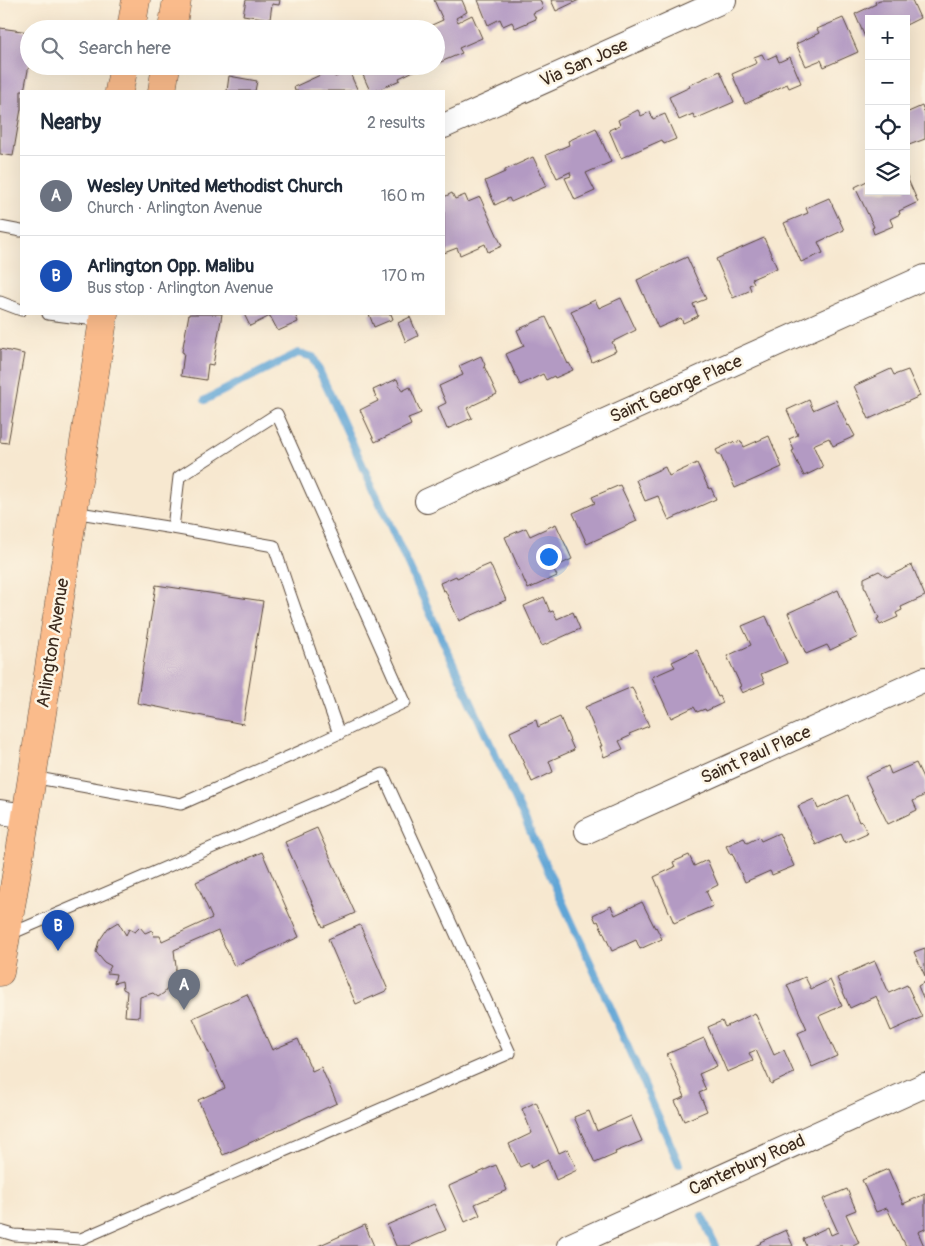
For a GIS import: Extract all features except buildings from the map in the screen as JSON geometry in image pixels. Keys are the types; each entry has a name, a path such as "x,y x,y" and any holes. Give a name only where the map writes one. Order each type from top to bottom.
{"main road":[{"path":"133,20 136,0"},
{"path":"174,20 177,0"},
{"path":"120,90 123,75"},
{"path":"162,90 165,75"},
{"name":"Arlington Avenue","path":"0,972 6,936 13,814 32,777 103,317"}],"street":[{"name":"Via San Jose","path":"445,126 724,0"},
{"name":"Saint George Place","path":"427,501 925,277"},
{"name":"Saint Paul Place","path":"587,831 925,679"},
{"name":"Canterbury Road","path":"569,1246 925,1085"}],"lane":[{"path":"0,227 20,231"},
{"path":"0,302 20,310"},
{"path":"66,315 103,317"},
{"path":"32,777 181,804 339,734 405,702 276,414 179,477 173,528"},
{"path":"73,512 274,546 339,734"},
{"path":"0,1231 14,1235 82,1240 510,1053 383,774 6,936"}],"waterway":[{"path":"205,400 298,353 313,357 605,995 679,1164"},
{"path":"702,1216 715,1246"}],"place":[{"name":"Arlington Opp. Malibu","path":"58,951"},
{"name":"Wesley United Methodist Church","path":"184,1010"}]}
